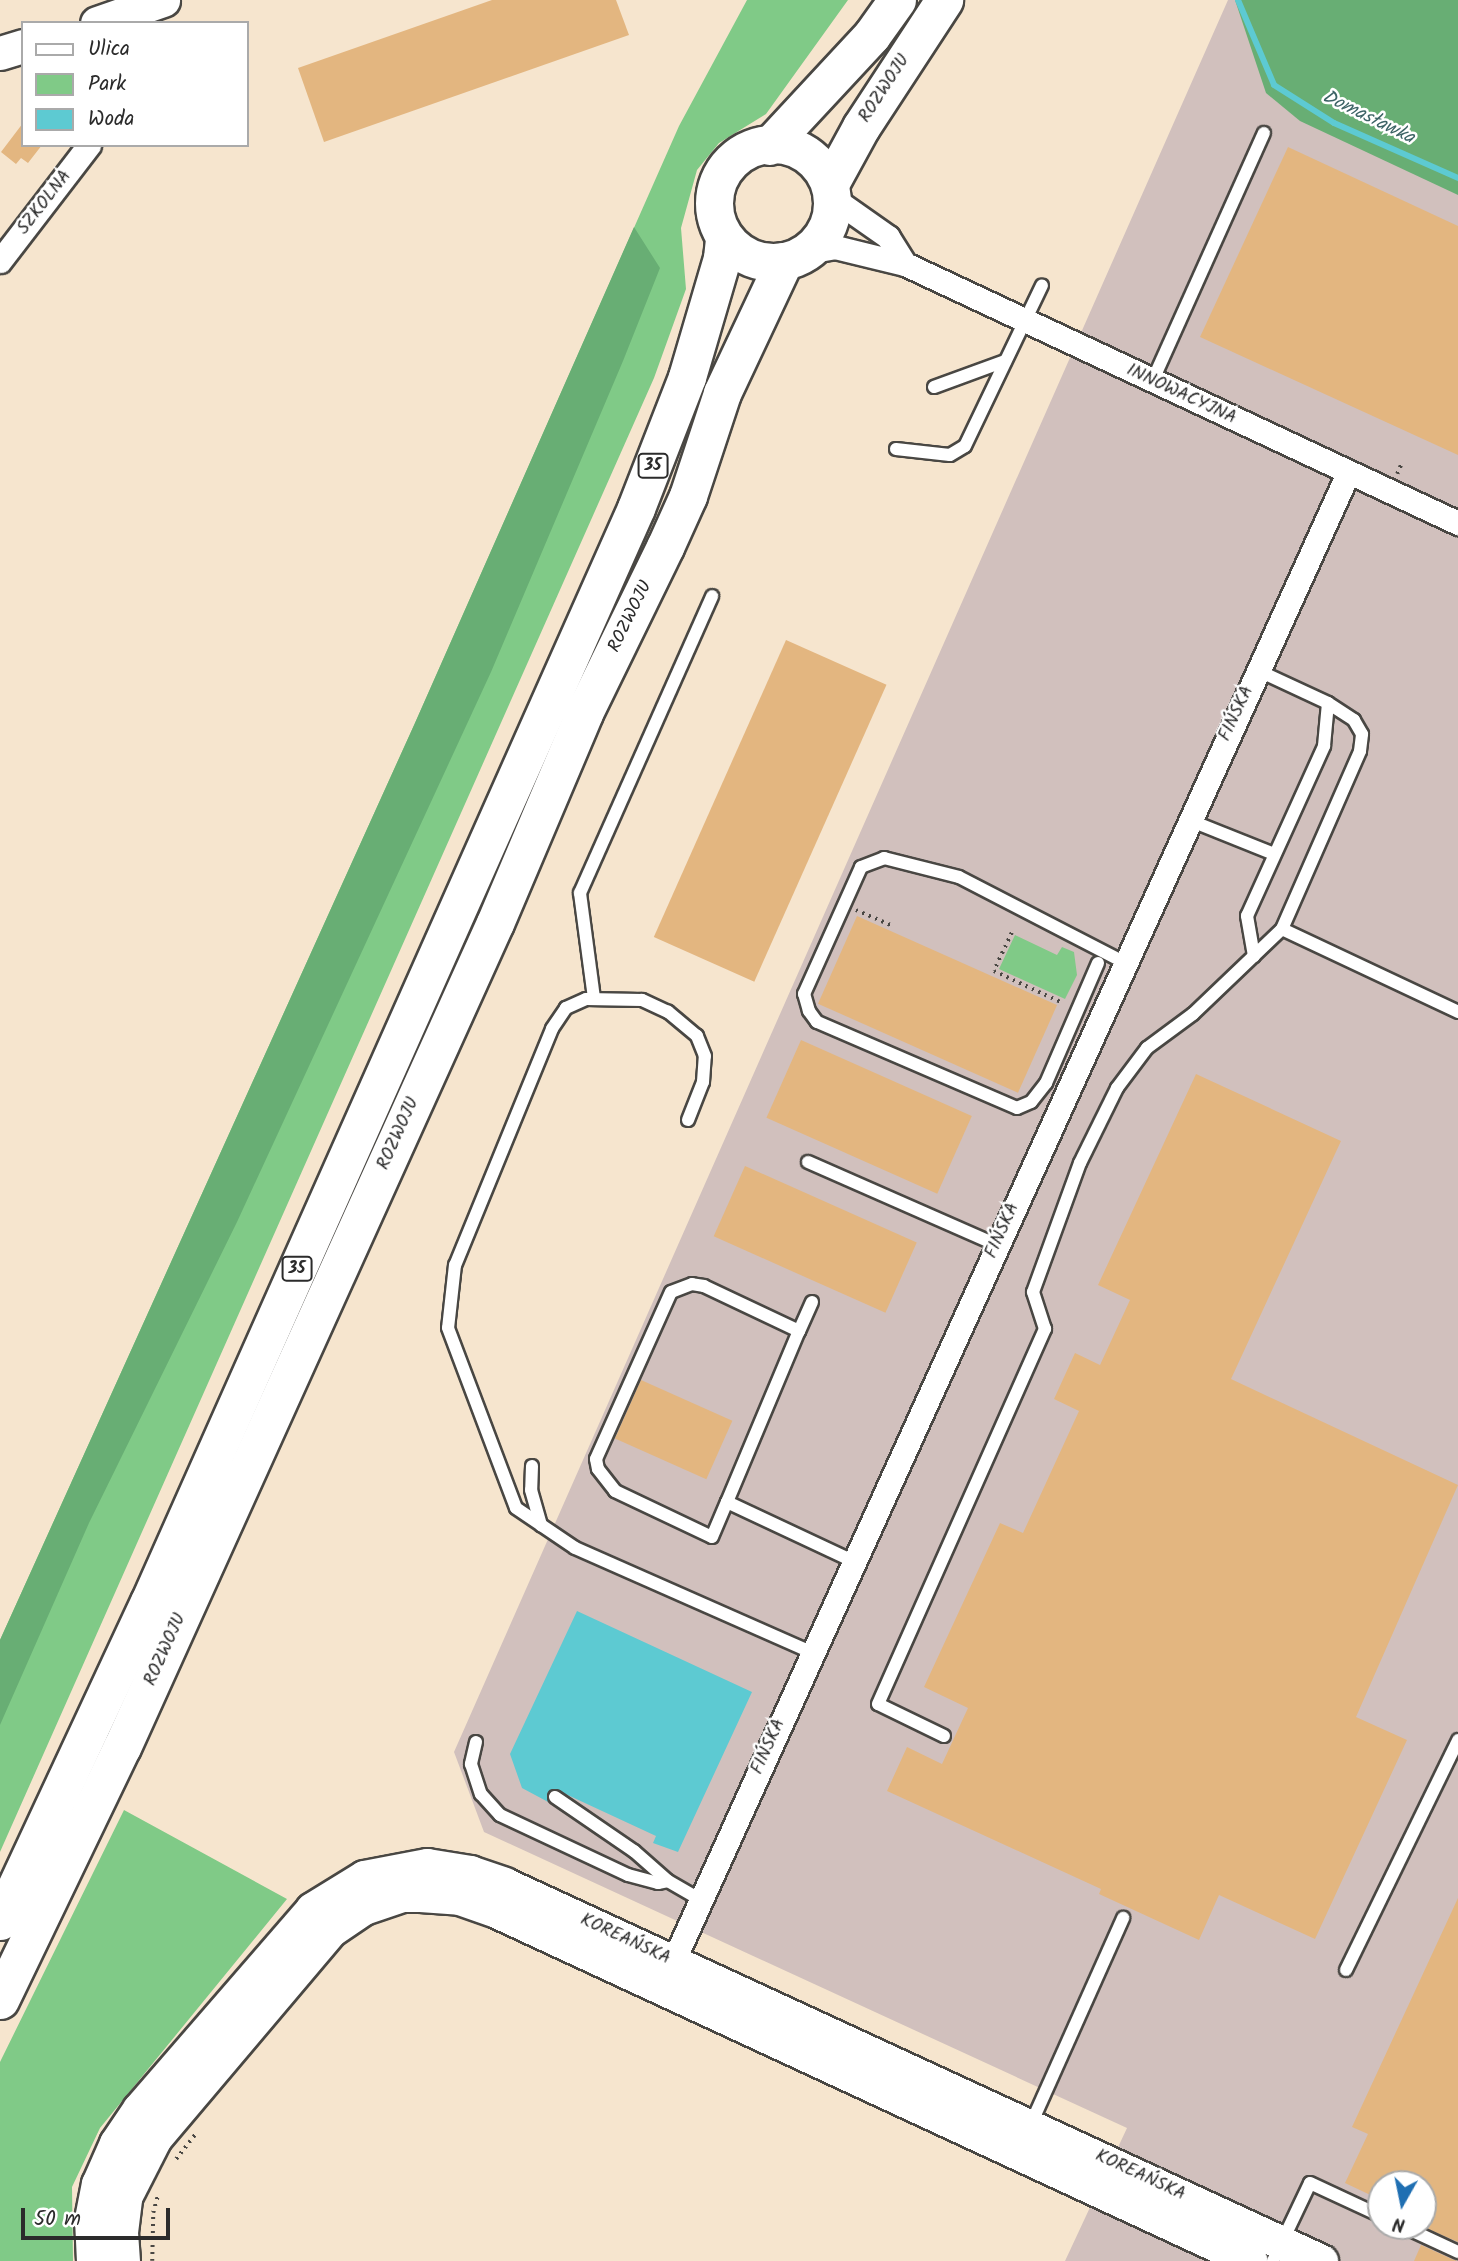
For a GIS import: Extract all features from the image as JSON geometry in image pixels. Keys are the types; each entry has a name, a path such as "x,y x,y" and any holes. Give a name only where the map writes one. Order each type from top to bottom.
{"main road":[{"path":"769,146 872,35 897,0"},
{"name":"ROZWOJU","path":"833,190 861,127 944,0"},
{"path":"795,256 758,259 724,240 712,209 717,185 740,157 782,144 801,150 833,190"},
{"name":"35","path":"795,256 828,227 833,190"},
{"name":"ROZWOJU","path":"0,1921 143,1614 636,508 687,377 724,240"},
{"name":"ROZWOJU","path":"0,2000 117,1759 500,911 584,713 666,547 688,496 722,393 795,256"}],"street":[{"path":"103,21 163,0"},
{"path":"0,53 21,47"},
{"name":"SZKOLNA","path":"0,261 87,147"},
{"name":"INNOWACYJNA","path":"833,190 888,237 905,264"},
{"name":"INNOWACYJNA","path":"795,256 835,247 905,264 1458,523"},
{"name":"FIŃSKA","path":"667,1976 1124,962 1348,473"},
{"name":"KOREAŃSKA","path":"93,2261 95,2197 104,2166 125,2127 300,1919 343,1887 405,1866 470,1872 667,1976 1278,2252 1321,2261"},
{"name":"KOREAŃSKA","path":"123,2261 123,2207 144,2153 315,1947 364,1908 401,1895 459,1898 667,1976"},
{"name":"KOREAŃSKA","path":"1024,2139 1251,2261"}],"lane":[{"path":"1152,382 1264,133"},
{"path":"896,449 950,455 965,446 1042,285"},
{"path":"934,387 1005,361"},
{"path":"594,998 580,893 712,596"},
{"path":"944,1736 878,1704 1045,1329 1032,1292 1080,1163 1117,1088 1147,1048 1193,1014 1282,929 1360,751 1362,734 1354,720 1328,703 1257,670"},
{"path":"1254,956 1247,916 1324,746 1328,703"},
{"path":"1189,820 1274,854"},
{"path":"1098,963 1046,1083 1031,1102 1017,1108 1004,1106 817,1022 808,1011 804,994 842,904 861,867 884,858 959,877 1124,962"},
{"path":"1282,929 1458,1012"},
{"path":"688,1121 703,1082 705,1056 697,1035 668,1012 642,1000 594,998 566,1008 552,1029 455,1265 448,1293 448,1328 516,1508 575,1549 811,1653"},
{"path":"808,1161 997,1245"},
{"path":"799,1331 704,1286 692,1284 671,1292 596,1459 601,1478 615,1491 712,1537 812,1302"},
{"path":"532,1466 531,1490 541,1526"},
{"path":"727,1502 853,1561"},
{"path":"1346,1970 1458,1740"},
{"path":"476,1742 471,1765 481,1794 500,1815 628,1875 658,1883 668,1881"},
{"path":"555,1797 635,1851 668,1881 701,1899"},
{"path":"1024,2139 1123,1917"},
{"path":"1278,2252 1310,2183 1367,2209"},
{"path":"1432,2240 1458,2252"}],"path":[{"path":"842,904 893,926"},
{"path":"1012,933 994,971 1068,1005"},
{"path":"172,2164 197,2132"},
{"path":"152,2261 153,2213 160,2188"}],"shaded area":[{"path":"1228,0 1458,0 1458,2261 1065,2261 1127,2128 484,1832 454,1752"}],"green space":[{"path":"747,0 848,0 766,114 719,143 697,170 681,228 686,289 654,378 0,1852 0,1640 415,723 679,126"},
{"path":"1235,0 1458,0 1458,195 1300,121 1266,93"},
{"path":"634,227 660,268 623,361 491,672 237,1222 89,1523 0,1725 0,1640 415,723"},
{"path":"1015,935 1057,955 1062,947 1074,952 1077,975 1065,999 999,969"},
{"path":"124,1810 287,1899 100,2128 72,2187 73,2261 0,2261 0,2062"}],"water":[{"path":"577,1611 752,1692 678,1852 653,1843 656,1836 559,1791 550,1803 522,1788 510,1754"}],"building":[{"path":"492,0 616,0 629,35 324,142 298,68"},
{"path":"21,126 21,147 40,147 28,163 21,158 16,164 1,152"},
{"path":"1288,147 1458,226 1458,455 1200,337"},
{"path":"786,640 886,685 754,982 654,937"},
{"path":"857,916 1057,1005 1018,1093 818,1004"},
{"path":"801,1040 972,1116 937,1194 766,1118"},
{"path":"1196,1074 1341,1141 1231,1379 1458,1485 1356,1717 1407,1740 1315,1939 1219,1895 1199,1940 1099,1894 1101,1889 887,1791 907,1747 942,1764 968,1708 924,1687 1000,1523 1023,1533 1079,1411 1054,1399 1075,1353 1100,1365 1130,1300 1098,1285"},
{"path":"745,1166 917,1242 885,1313 714,1236"},
{"path":"641,1380 732,1421 706,1479 615,1438"},
{"path":"1458,1898 1458,2242 1437,2233 1437,2170 1367,2170 1367,2193 1345,2183 1368,2134 1352,2127"},
{"path":"1421,2245 1454,2260 1458,2261 1414,2261"}],"waterway":[{"name":"Domasławka","path":"1238,0 1274,85 1334,123 1458,178"}]}
